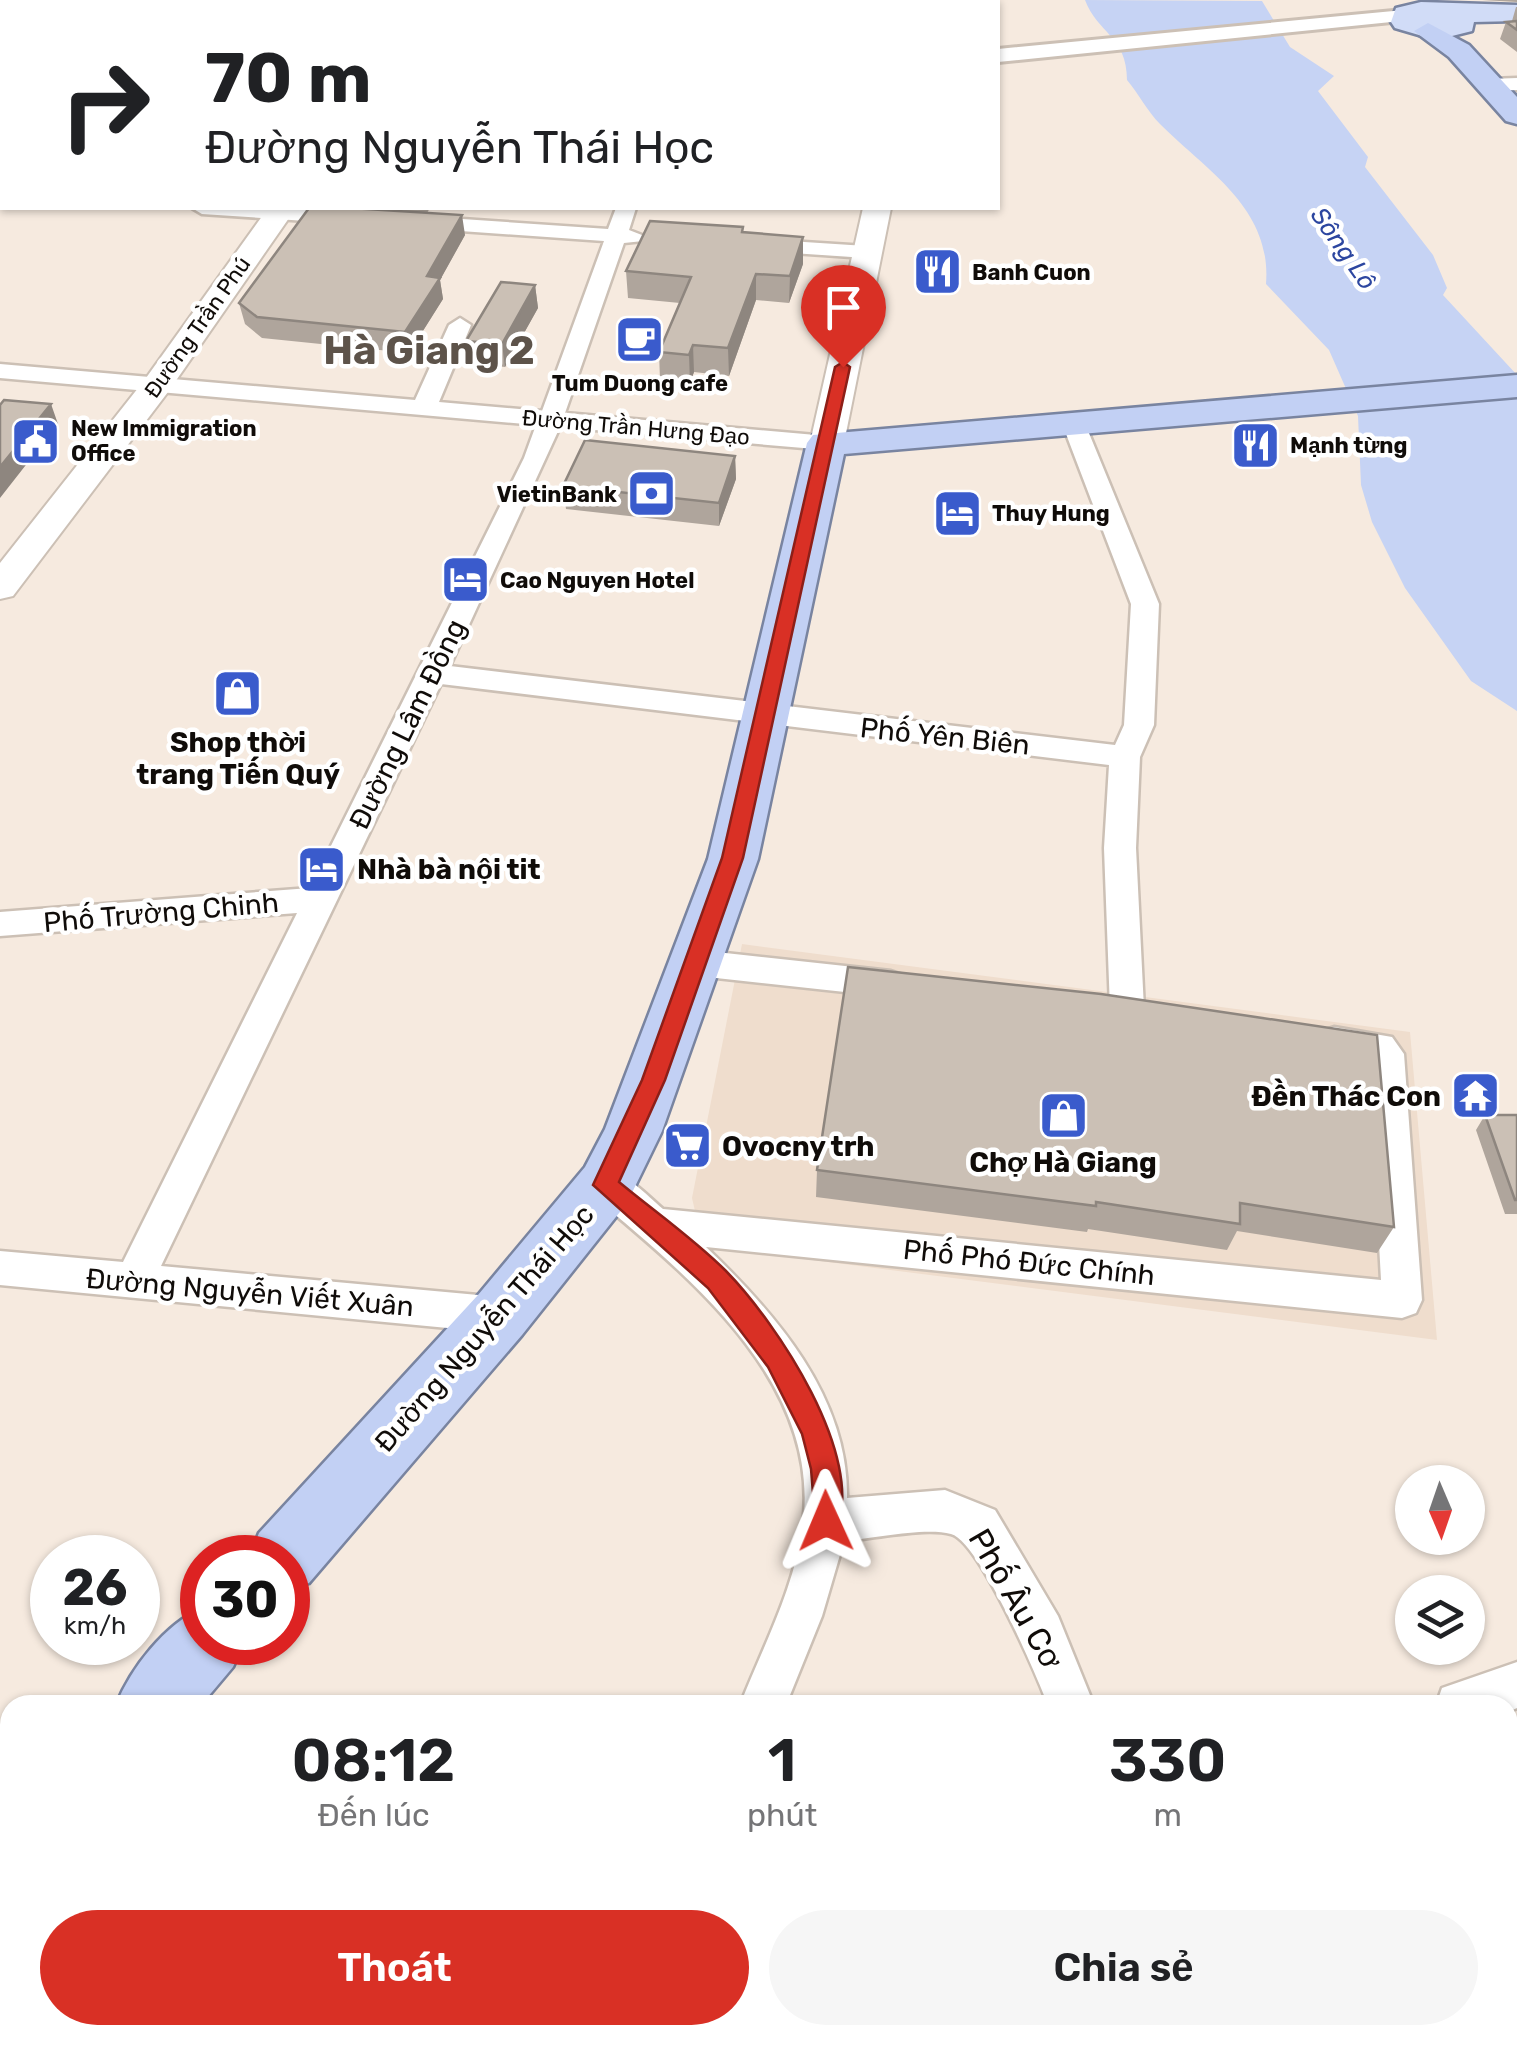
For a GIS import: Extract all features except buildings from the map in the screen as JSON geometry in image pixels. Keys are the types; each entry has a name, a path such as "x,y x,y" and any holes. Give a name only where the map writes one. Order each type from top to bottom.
{"highway":[{"path":"1432,20 1503,84 1517,115"},
{"name":"Đường Trần Hưng Đạo","path":"827,444 1517,386"},
{"name":"Đường Nguyễn Thái Học","path":"304,1535 500,1314 606,1185 633,1131 698,963 733,858 827,444"},
{"path":"162,1695 188,1665"}],"main road":[{"path":"1432,20 1517,13"},
{"name":"Đường Trần Phú","path":"0,588 158,385 280,210"},
{"name":"Đường Nguyễn Thái Học","path":"827,444 876,210"}],"street":[{"path":"1000,56 1432,20"},
{"path":"280,210 383,220 436,215 621,222 655,238"},
{"name":"Đường Lâm Đồng","path":"133,1283 552,420 621,222"},
{"path":"732,243 866,252"},
{"path":"424,408 460,326"},
{"name":"Đường Trần Hưng Đạo","path":"0,371 827,444"},
{"path":"1075,426 1145,604 1139,726 1125,756 1120,848 1127,1009"},
{"name":"Phố Yên Biên","path":"432,673 764,716 1125,756"},
{"name":"Phố Trường Chinh","path":"0,924 321,899"},
{"path":"698,963 932,988"},
{"path":"1088,1005 1166,1015"},
{"name":"Phố Phó Đức Chính","path":"655,1224 1403,1300 1385,1051 1301,1036"},
{"path":"606,1185 655,1224 729,1293 799,1392 825,1469 826,1521 810,1586 767,1695"},
{"name":"Đường Nguyễn Viết Xuân","path":"0,1268 500,1314"},
{"name":"Phố Âu Cơ","path":"826,1521 945,1511 964,1514 980,1526 1042,1632 1066,1695"},
{"path":"1488,1695 1517,1685"}],"shaded area":[{"name":"Chợ Hà Giang","path":"742,944 1410,1032 1437,1340 703,1246 692,1198"}],"water":[{"name":"Sông Lô","path":"1085,0 1262,1 1290,47 1334,76 1318,91 1368,157 1365,167 1433,255 1447,288 1443,295 1517,375 1517,711 1471,681 1405,588 1372,522 1361,485 1358,416 1329,350 1266,284 1259,234 1247,212 1216,175 1151,114 1127,80 1126,65 1117,44"}],"place":[{"name":"Banh Cuon","path":"937,272"},
{"name":"Tum Duong cafe","path":"640,339"},
{"name":"New Immigration Office","path":"36,441"},
{"name":"Mạnh từng","path":"1255,445"},
{"name":"VietinBank","path":"652,494"},
{"name":"Thuy Hung","path":"957,513"},
{"name":"Cao Nguyen Hotel","path":"465,580"},
{"name":"Shop thời trang Tiến Quý","path":"238,694"},
{"name":"Nhà bà nội tit","path":"322,869"},
{"name":"Đền Thác Con","path":"1476,1096"},
{"name":"Chợ Hà Giang","path":"1063,1115"},
{"name":"Ovocny trh","path":"687,1146"}],"district":[{"name":"Hà Giang 2","path":"429,350"}],"route":[{"path":"826,1521 825,1469 816,1434 799,1392 778,1358 717,1280 606,1185 653,1080 733,858 843,367"}]}
